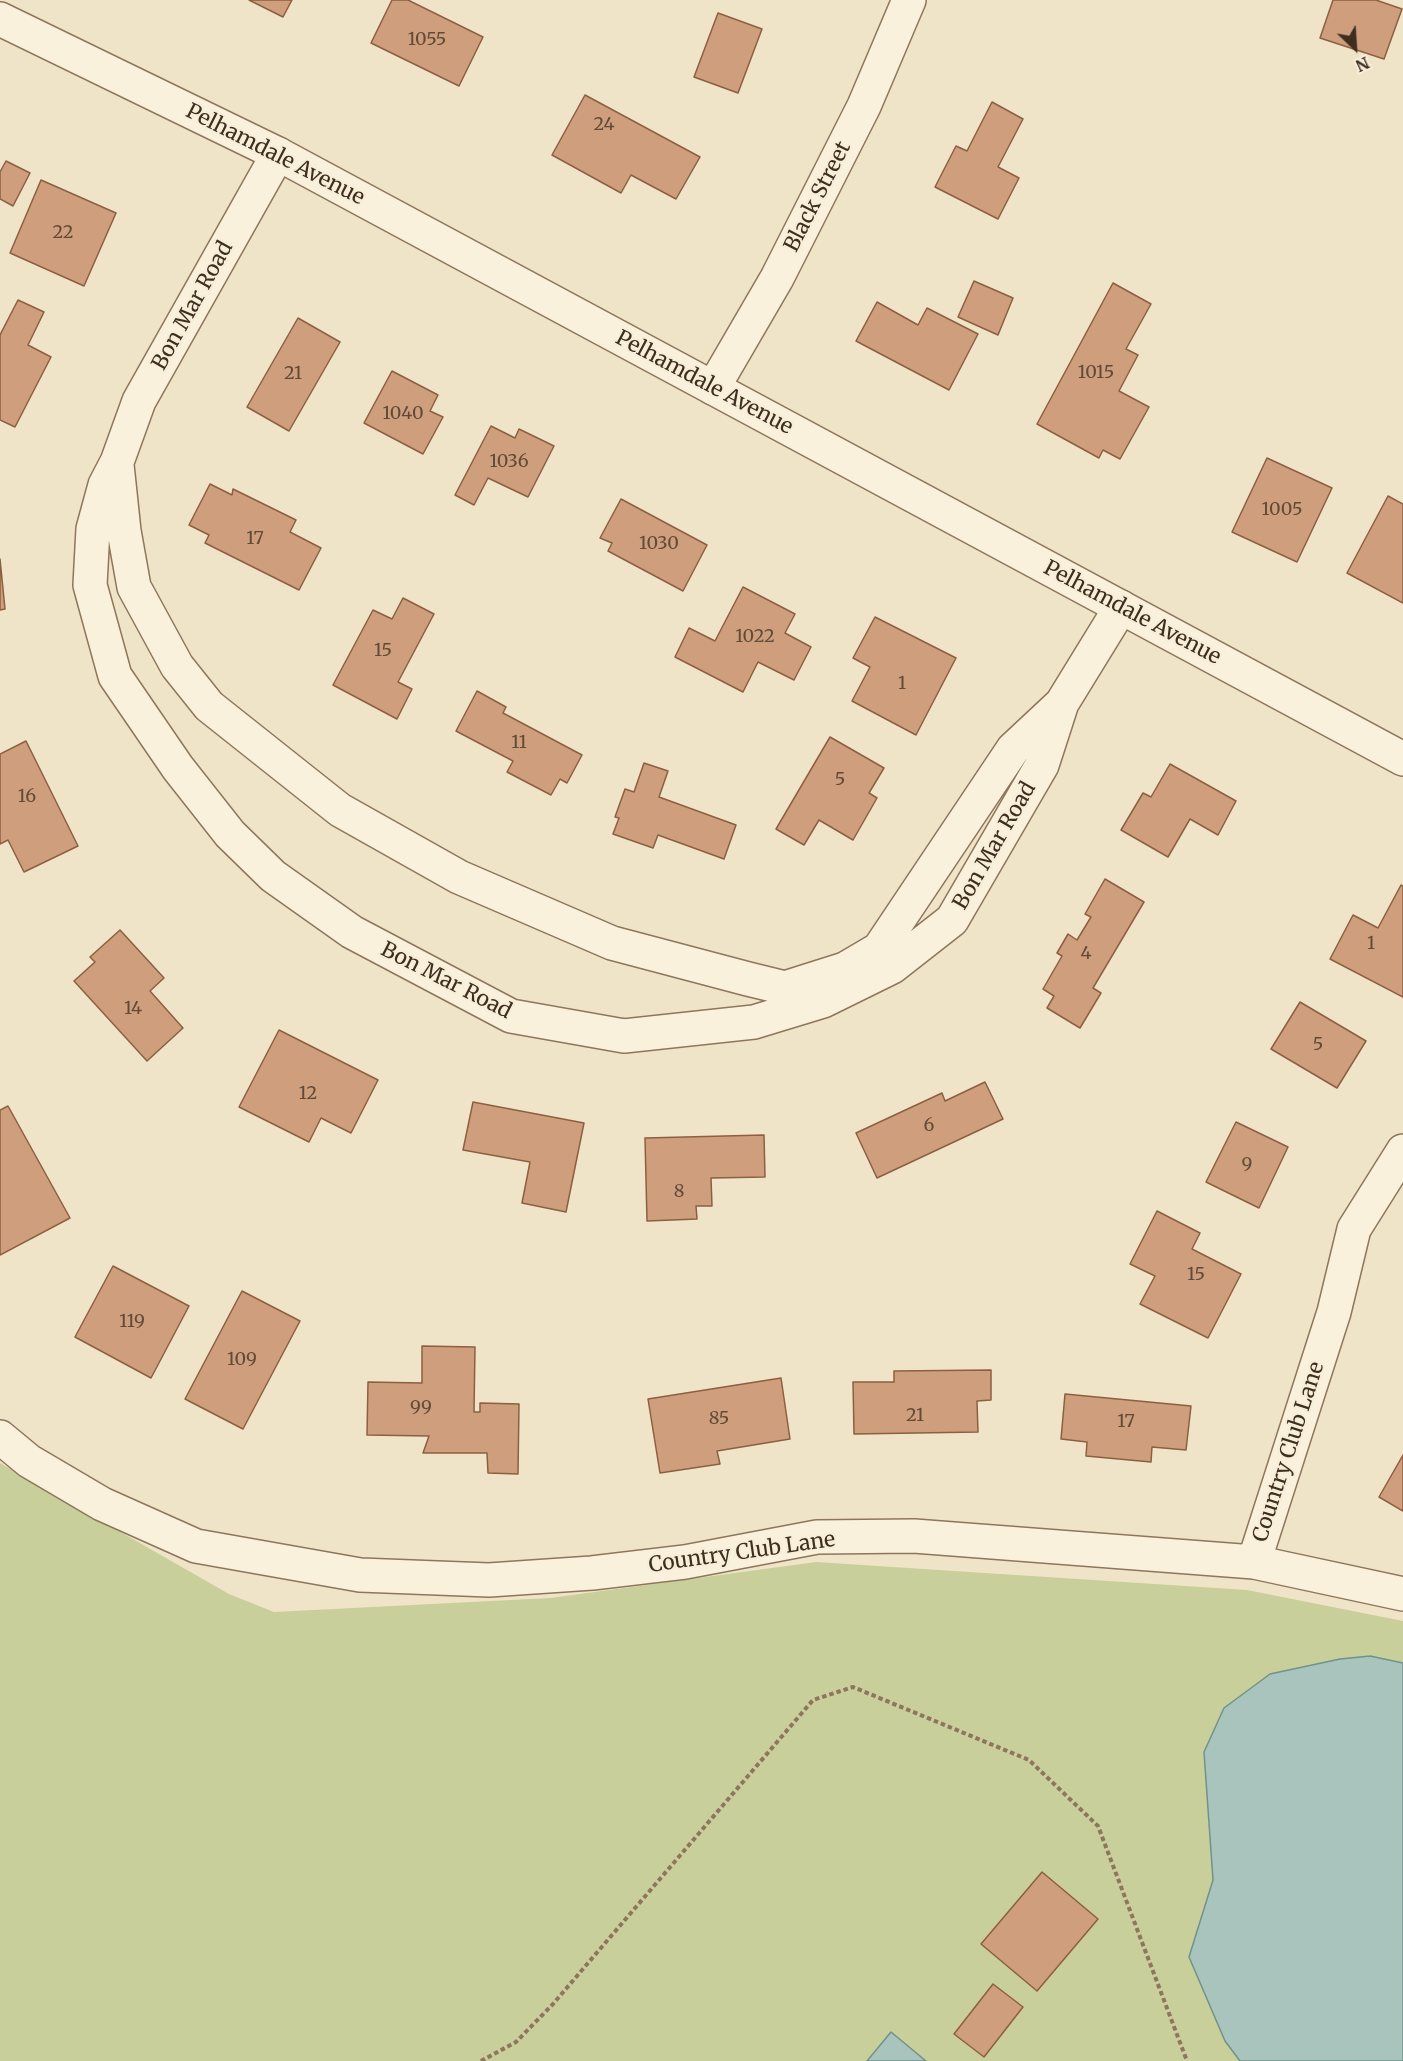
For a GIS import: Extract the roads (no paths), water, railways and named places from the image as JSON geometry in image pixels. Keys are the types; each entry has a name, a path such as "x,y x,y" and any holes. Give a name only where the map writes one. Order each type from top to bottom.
{"street":[{"name":"Black Street","path":"713,388 777,278 864,106 909,0"},
{"name":"Pelhamdale Avenue","path":"0,19 278,154 1403,759"},
{"name":"Bon Mar Road","path":"278,154 139,401 117,462 105,485 93,529 90,585 115,676 178,768 230,834 273,876 352,932 511,1016 624,1036 754,1022 823,1001 892,968 952,920 1042,765 1062,703 1121,607"},
{"name":"Bon Mar Road","path":"117,462 124,531 134,587 177,666 209,706 340,810 459,877 612,943 748,979 785,988 844,969 879,949 1013,749 1062,703"},
{"name":"Country Club Lane","path":"0,1437 29,1461 102,1504 196,1546 360,1575 489,1580 592,1573 685,1562 817,1538 914,1536 1254,1562 1334,1312 1354,1229 1403,1151"},
{"path":"1254,1562 1403,1594"}],"water":[{"path":"1370,1656 1403,1663 1403,2061 1240,2061 1225,2041 1189,1957 1213,1880 1204,1752 1224,1708 1270,1674 1340,1659"},
{"path":"891,2032 926,2061 867,2061"}]}
